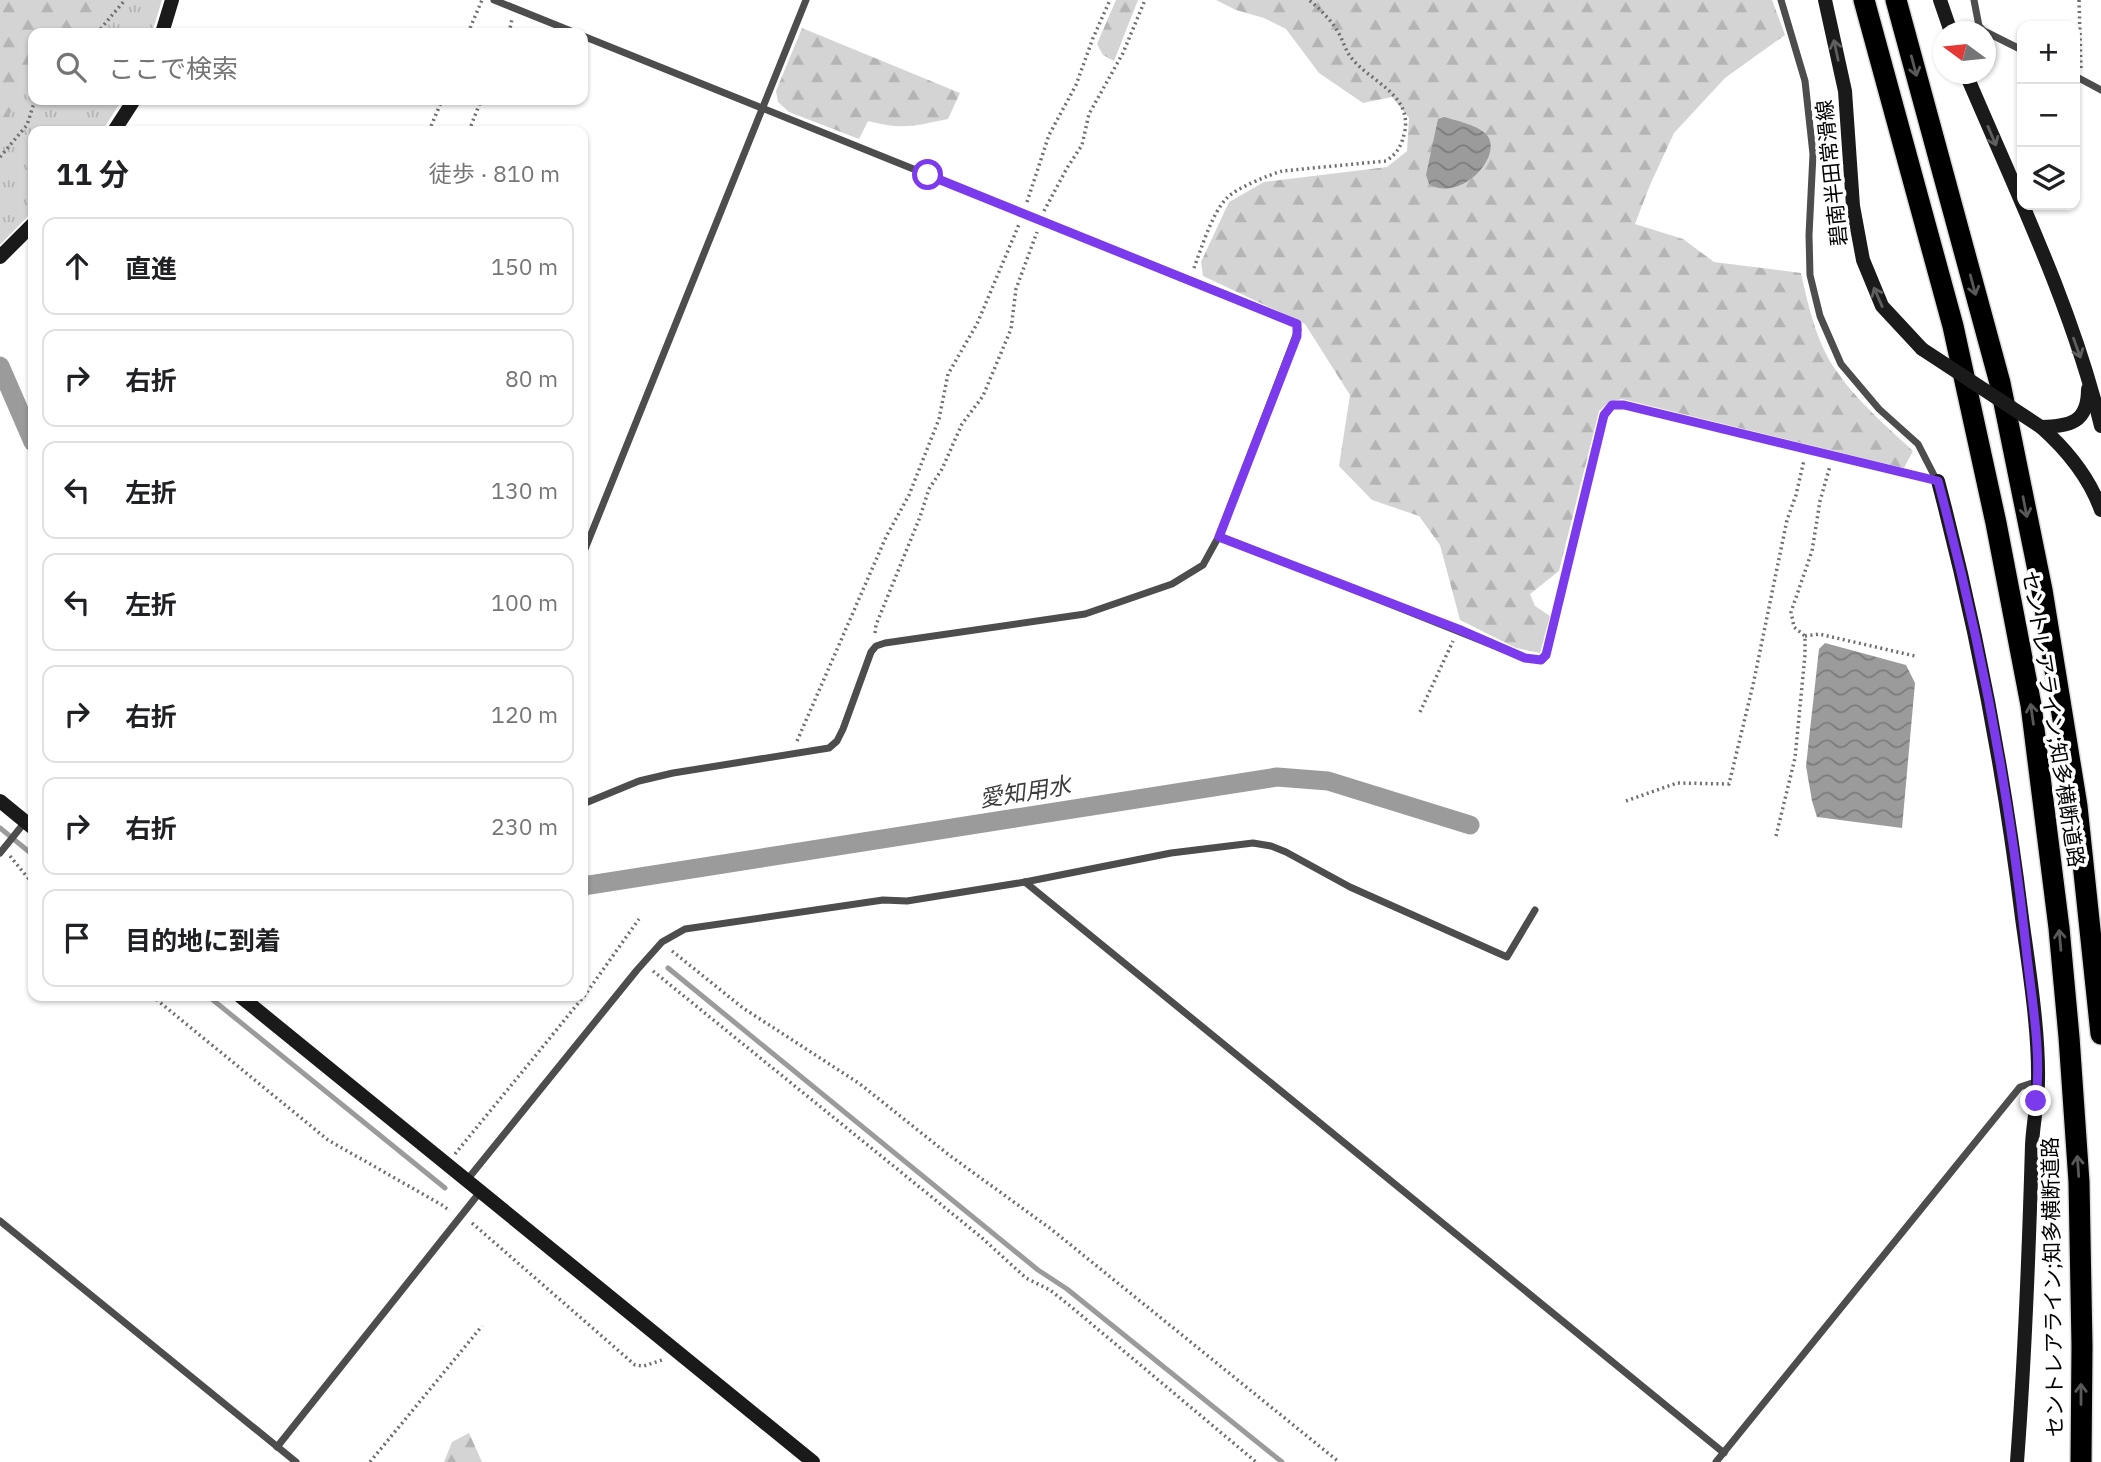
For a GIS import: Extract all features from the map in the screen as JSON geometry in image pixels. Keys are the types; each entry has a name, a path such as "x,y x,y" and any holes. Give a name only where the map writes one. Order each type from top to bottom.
{"highway":[{"name":"セントレアライン;知多横断道路","path":"1864,0 1953,326 1996,523 2031,705 2059,928 2079,1182 2081,1462"},
{"name":"セントレアライン;知多横断道路","path":"1896,0 2000,383 2042,590 2077,806 2101,1034"}],"street":[{"path":"164,28 172,0"},
{"path":"494,0 564,28"},
{"path":"588,541 806,0"},
{"path":"1781,0 1806,93 1813,155 1810,275 1820,316 1841,364 1879,409 1918,444 1938,481 1955,546 1995,734 2015,857 2039,1081 2033,1140 2017,1462"},
{"name":"碧南半田常滑線","path":"1825,0 1844,91 1853,206 1863,260 1882,306 1922,349 2041,427 2073,460 2095,494 2101,510"},
{"path":"1940,0 1947,21"},
{"path":"1974,0 1978,21"},
{"path":"1996,37 2017,48"},
{"path":"588,38 1041,219 1298,326 1297,336 1219,537 1203,565 1172,584 1085,614 876,646 871,652 837,741 830,748 673,773 639,781 588,802"},
{"path":"2080,79 2101,90"},
{"path":"1970,84 2051,276 2086,373 2101,426"},
{"path":"117,126 131,105"},
{"path":"0,257 28,229"},
{"path":"2041,427 2073,423 2082,415 2087,403 2086,373"},
{"path":"1219,537 1535,661 1545,659 1604,415 1612,405 1624,405 1938,481"},
{"path":"0,801 28,824"},
{"path":"1,852 28,826"},
{"path":"467,1180 643,963 662,942 685,929 883,900 907,901 1025,882 1171,853 1254,843 1286,852 1350,887 1507,957 1535,910"},
{"path":"1025,882 1724,1453"},
{"path":"246,1001 813,1462"},
{"path":"1716,1462 2021,1087 2039,1081"},
{"path":"277,1447 480,1192"},
{"path":"0,1221 296,1462"}],"path":[{"path":"101,28 125,0"},
{"path":"470,28 482,0"},
{"path":"790,755 886,537 909,495 939,419 948,374 977,324 1024,213 1049,135 1076,85 1110,0"},
{"path":"876,646 876,625 925,499 943,470 967,415 983,396 1011,330 1016,289 1041,219 1082,145 1088,114 1123,53 1145,0"},
{"path":"1189,280 1212,223 1227,197 1282,171 1386,161 1395,155 1402,142 1406,119 1402,105 1350,55 1337,30 1309,0"},
{"path":"2078,21 2079,0"},
{"path":"0,157 27,125 33,105"},
{"path":"431,126 440,105"},
{"path":"471,126 479,105"},
{"path":"1626,801 1677,783 1729,784 1753,685 1787,520 1796,495 1806,449"},
{"path":"1833,457 1820,501 1812,551 1791,612 1794,627 1805,636 1819,634 1915,656"},
{"path":"1420,712 1458,629"},
{"path":"1776,836 1794,758 1805,636"},
{"path":"1,852 11,856 28,878"},
{"path":"588,991 639,919"},
{"path":"662,942 743,1008 860,1084 949,1155 1051,1229 1339,1462"},
{"path":"643,963 981,1237 1026,1278 1050,1290 1069,1305 1255,1462"},
{"path":"158,1001 328,1140 461,1217 635,1365 644,1366 660,1361 675,1352"},
{"path":"447,1164 580,1001"},
{"path":"370,1462 482,1326"}],"green space":[{"path":"0,0 116,0 91,28 28,28 28,75 0,130"},
{"path":"24,0 162,0 154,28 28,28 28,105 119,105 105,126 28,126 28,216 0,245 0,52"},
{"path":"1116,0 1138,0 1114,61 1103,55 1097,44"},
{"path":"1216,0 1772,0 1785,35 1725,78 1674,133 1635,224 1683,239 1714,262 1801,273 1810,310 1828,358 1862,402 1913,451 1904,468 1622,399 1609,402 1599,411 1559,571 1530,594 1535,606 1550,616 1540,653 1516,648 1460,620 1440,545 1419,516 1372,500 1339,466 1350,395 1305,324 1203,276 1201,262 1229,202 1264,182 1387,167 1407,151 1409,118 1392,97 1363,103 1319,73 1286,29"},
{"path":"802,28 960,93 948,119 908,126 868,121 859,139 789,112 778,102 776,91"},
{"path":"469,1433 482,1462 444,1462 452,1442"}],"water":[{"path":"1444,117 1471,125 1485,133 1490,142 1490,152 1477,174 1467,182 1441,188 1429,184 1426,175 1438,119"},
{"path":"1825,643 1906,665 1915,683 1902,828 1817,817 1806,766 1819,649"}],"waterway":[{"name":"愛知用水","path":"0,366 28,430"},
{"name":"愛知用水","path":"588,885 1277,777 1328,781 1470,825"},
{"path":"0,828 28,851"},
{"path":"668,968 1038,1270 1067,1289 1282,1462"},
{"path":"214,1001 445,1188"}],"route":[{"path":"928,175 1297,324 1297,336 1219,537 1458,629 1525,658 1535,661 1545,659 1604,415 1612,405 1624,405 1938,481 1955,546 1995,734 2015,857 2035,1034 2039,1081 2036,1101"}]}
